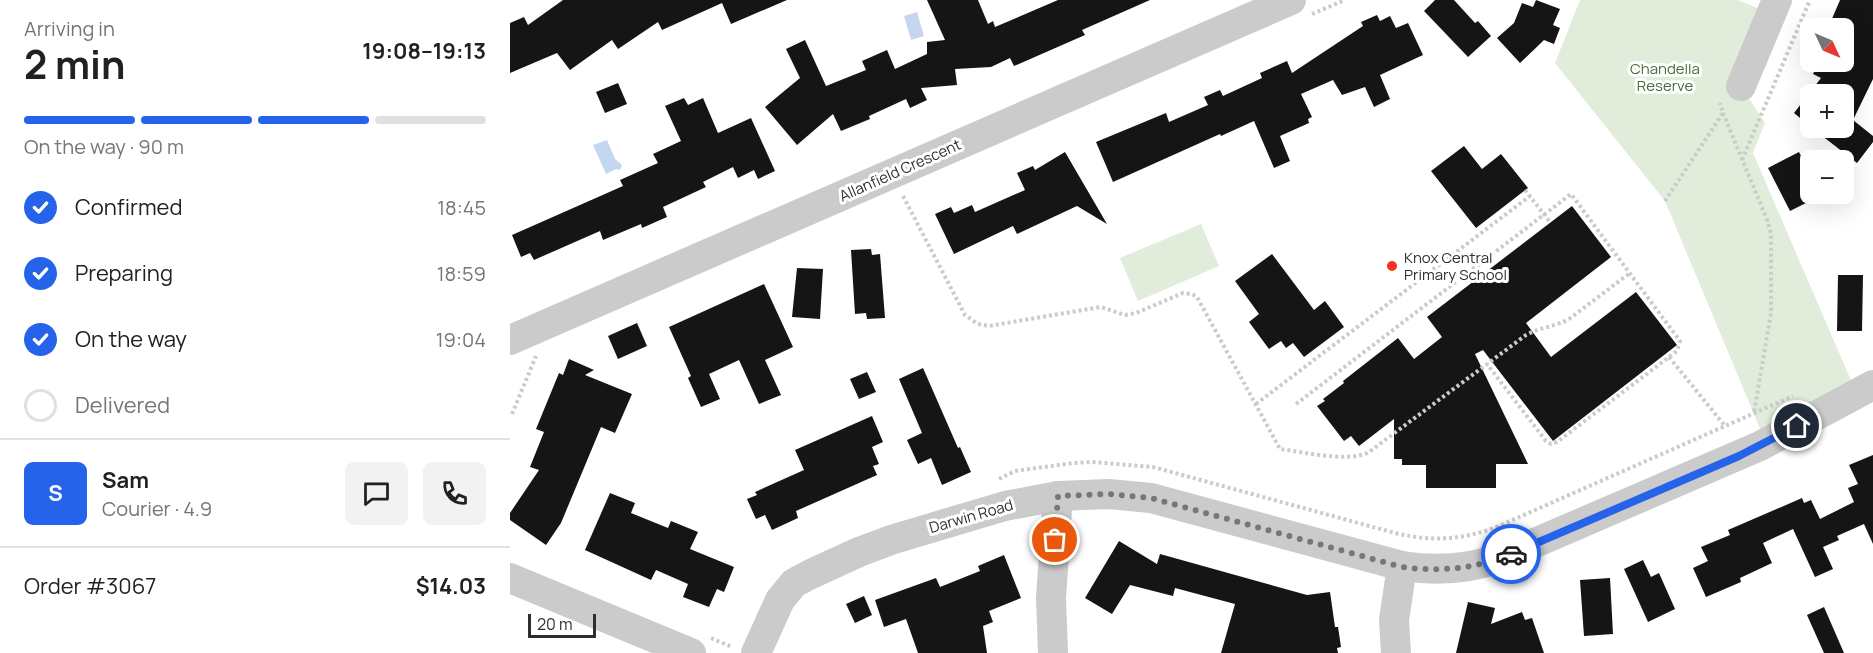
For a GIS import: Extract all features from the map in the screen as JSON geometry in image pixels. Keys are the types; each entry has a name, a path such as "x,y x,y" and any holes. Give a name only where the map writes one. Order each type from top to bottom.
{"street":[{"name":"Allanfield Crescent","path":"510,340 1291,0"},
{"path":"1729,90 1777,0"},
{"name":"Darwin Road","path":"756,653 780,600 794,583 859,552 891,540 1023,502 1058,496 1109,494 1151,498 1402,567 1421,569 1481,565 1760,446 1873,385"},
{"path":"1053,653 1051,607 1058,496"},
{"path":"1396,653 1394,620 1402,567"},
{"path":"510,578 691,653"}],"path":[{"path":"1742,161 1810,0"},
{"path":"1665,201 1723,113 1729,90"},
{"path":"1723,113 1768,222 1771,244 1771,313 1754,413"},
{"path":"1525,190 1550,222"},
{"path":"902,194 960,305 971,320 989,326 1101,307 1125,315 1136,313 1183,293 1192,294 1203,305 1280,449 1344,456 1362,456 1537,328 1560,324 1569,319 1630,273"},
{"path":"1296,404 1571,194 1679,337 1679,348 1669,357 1557,442 1551,444 1546,441 1486,364"},
{"path":"1256,404 1530,196"},
{"path":"510,414 537,353"},
{"path":"1669,357 1725,426"}],"green space":[{"name":"Chandella Reserve","path":"1580,0 1738,0 1771,14 1741,86 1765,123 1753,153 1856,392 1766,443 1665,201 1555,63"},
{"path":"1201,224 1219,266 1138,301 1120,258"}],"water":[{"path":"917,12 924,36 911,40 904,16"},
{"path":"607,140 615,159 622,165 620,170 616,169 606,174 593,145"}],"building":[{"path":"563,0 787,0 731,24 722,3 662,30 658,22 618,49 612,40 570,70 557,53 510,73 510,23 524,17 528,25"},
{"path":"927,0 978,0 988,24 993,21 995,27 1058,0 1150,0 1082,30 1085,35 1014,66 1010,58 991,67 955,69 957,85 921,88 927,100 910,108 906,99 869,116 870,119 841,131 833,114 797,145 765,107 800,78 786,49 805,40 826,86 866,70 862,61 887,50 895,69 927,54 927,42 945,40"},
{"path":"1435,0 1454,0 1475,23 1478,21 1491,36 1468,57 1424,11"},
{"path":"1536,0 1560,9 1553,25 1560,28 1554,44 1544,40 1520,63 1497,38 1514,23 1522,3 1533,7"},
{"path":"1840,0 1873,0 1873,79 1854,118 1854,84 1816,84 1821,78 1813,74 1814,72 1854,72 1854,18 1832,18"},
{"path":"1377,15 1380,21 1390,16 1396,28 1408,23 1423,55 1380,75 1390,99 1374,107 1365,87 1342,95 1333,80 1301,94 1312,117 1308,119 1309,123 1280,136 1290,161 1274,168 1254,121 1113,182 1096,142 1166,113 1169,122 1208,105 1204,97 1220,90 1223,96 1262,78 1260,73 1287,61 1292,73 1363,26 1361,22"},
{"path":"618,83 627,104 605,113 596,92"},
{"path":"684,98 688,105 703,98 718,133 751,118 775,171 758,179 754,170 738,178 733,167 703,182 706,187 663,207 667,217 642,228 641,224 603,240 600,231 534,260 530,253 521,257 512,235 623,186 620,180 658,163 653,154 681,141 665,106"},
{"path":"1800,105 1800,118 1794,113"},
{"path":"1854,121 1873,136 1873,142 1857,163 1854,161 1854,150 1840,150 1825,138 1854,138"},
{"path":"1464,146 1482,169 1501,154 1528,188 1476,228 1431,171"},
{"path":"1065,152 1107,224 1077,206 1017,234 1013,226 954,254 935,214 951,207 954,213 972,205 975,212 1025,190 1017,173 1033,166 1035,170"},
{"path":"1799,152 1800,204 1804,204 1790,211 1768,168"},
{"path":"1572,206 1611,257 1526,323 1551,357 1636,292 1677,345 1553,441 1483,350 1475,354 1528,464 1496,464 1496,488 1426,488 1426,465 1402,465 1402,459 1394,459 1394,419 1359,446 1351,436 1344,441 1317,406 1325,401 1323,399 1398,338 1414,359 1442,337 1427,317"},
{"path":"871,249 872,255 880,254 885,318 867,319 866,313 855,314 851,250"},
{"path":"1272,254 1314,310 1325,301 1344,327 1304,357 1293,343 1286,348 1281,341 1269,349 1249,322 1259,314 1235,281"},
{"path":"797,268 823,269 820,319 792,317"},
{"path":"1838,275 1863,275 1862,331 1837,331"},
{"path":"764,284 793,347 765,360 781,395 759,404 739,360 709,374 720,399 701,407 688,378 691,376 669,327"},
{"path":"637,323 647,346 618,359 608,336"},
{"path":"569,359 594,370 585,375 632,394 615,433 601,427 561,523 546,545 510,520 510,513 539,470 530,467 544,432 536,429 559,373 563,375"},
{"path":"923,368 971,472 942,485 931,458 918,464 907,440 922,433 899,379"},
{"path":"867,372 876,392 859,399 850,379"},
{"path":"872,416 883,442 872,447 879,464 873,466 877,475 796,511 798,518 772,530 765,515 756,519 747,499 757,495 755,492 804,470 795,450"},
{"path":"1873,455 1873,544 1864,524 1837,536 1839,540 1823,547 1833,569 1815,577 1793,529 1763,543 1772,563 1740,578 1741,582 1706,597 1693,568 1708,561 1701,547 1730,535 1728,530 1802,498 1804,503 1811,500 1820,519 1854,502 1848,488 1858,484 1849,465"},
{"path":"610,493 635,503 631,513 668,528 671,521 698,532 690,549 734,567 724,592 717,589 709,607 683,597 688,584 656,570 651,580 585,550"},
{"path":"1119,541 1157,564 1160,554 1307,595 1330,592 1335,627 1338,627 1341,647 1337,648 1338,653 1221,653 1235,604 1175,588 1173,596 1130,585 1112,614 1085,598"},
{"path":"1004,555 1021,598 989,611 993,622 983,626 987,653 918,653 906,619 884,627 875,600 936,578 940,587 980,571 978,566"},
{"path":"1643,560 1651,577 1659,573 1675,609 1648,622 1624,569"},
{"path":"1610,578 1613,634 1584,636 1580,580"},
{"path":"864,596 872,615 855,623 846,604"},
{"path":"1468,602 1495,608 1491,624 1522,612 1525,620 1532,618 1544,653 1456,653"},
{"path":"1824,607 1844,653 1824,653 1807,615"}],"way so far":[{"path":"1055,540 1058,496 1109,494 1151,498 1402,567 1459,568 1481,565 1511,554"}],"place":[{"name":"Knox Central Primary School","path":"1392,266"}],"route":[{"path":"1511,554 1739,456 1797,426"}]}
